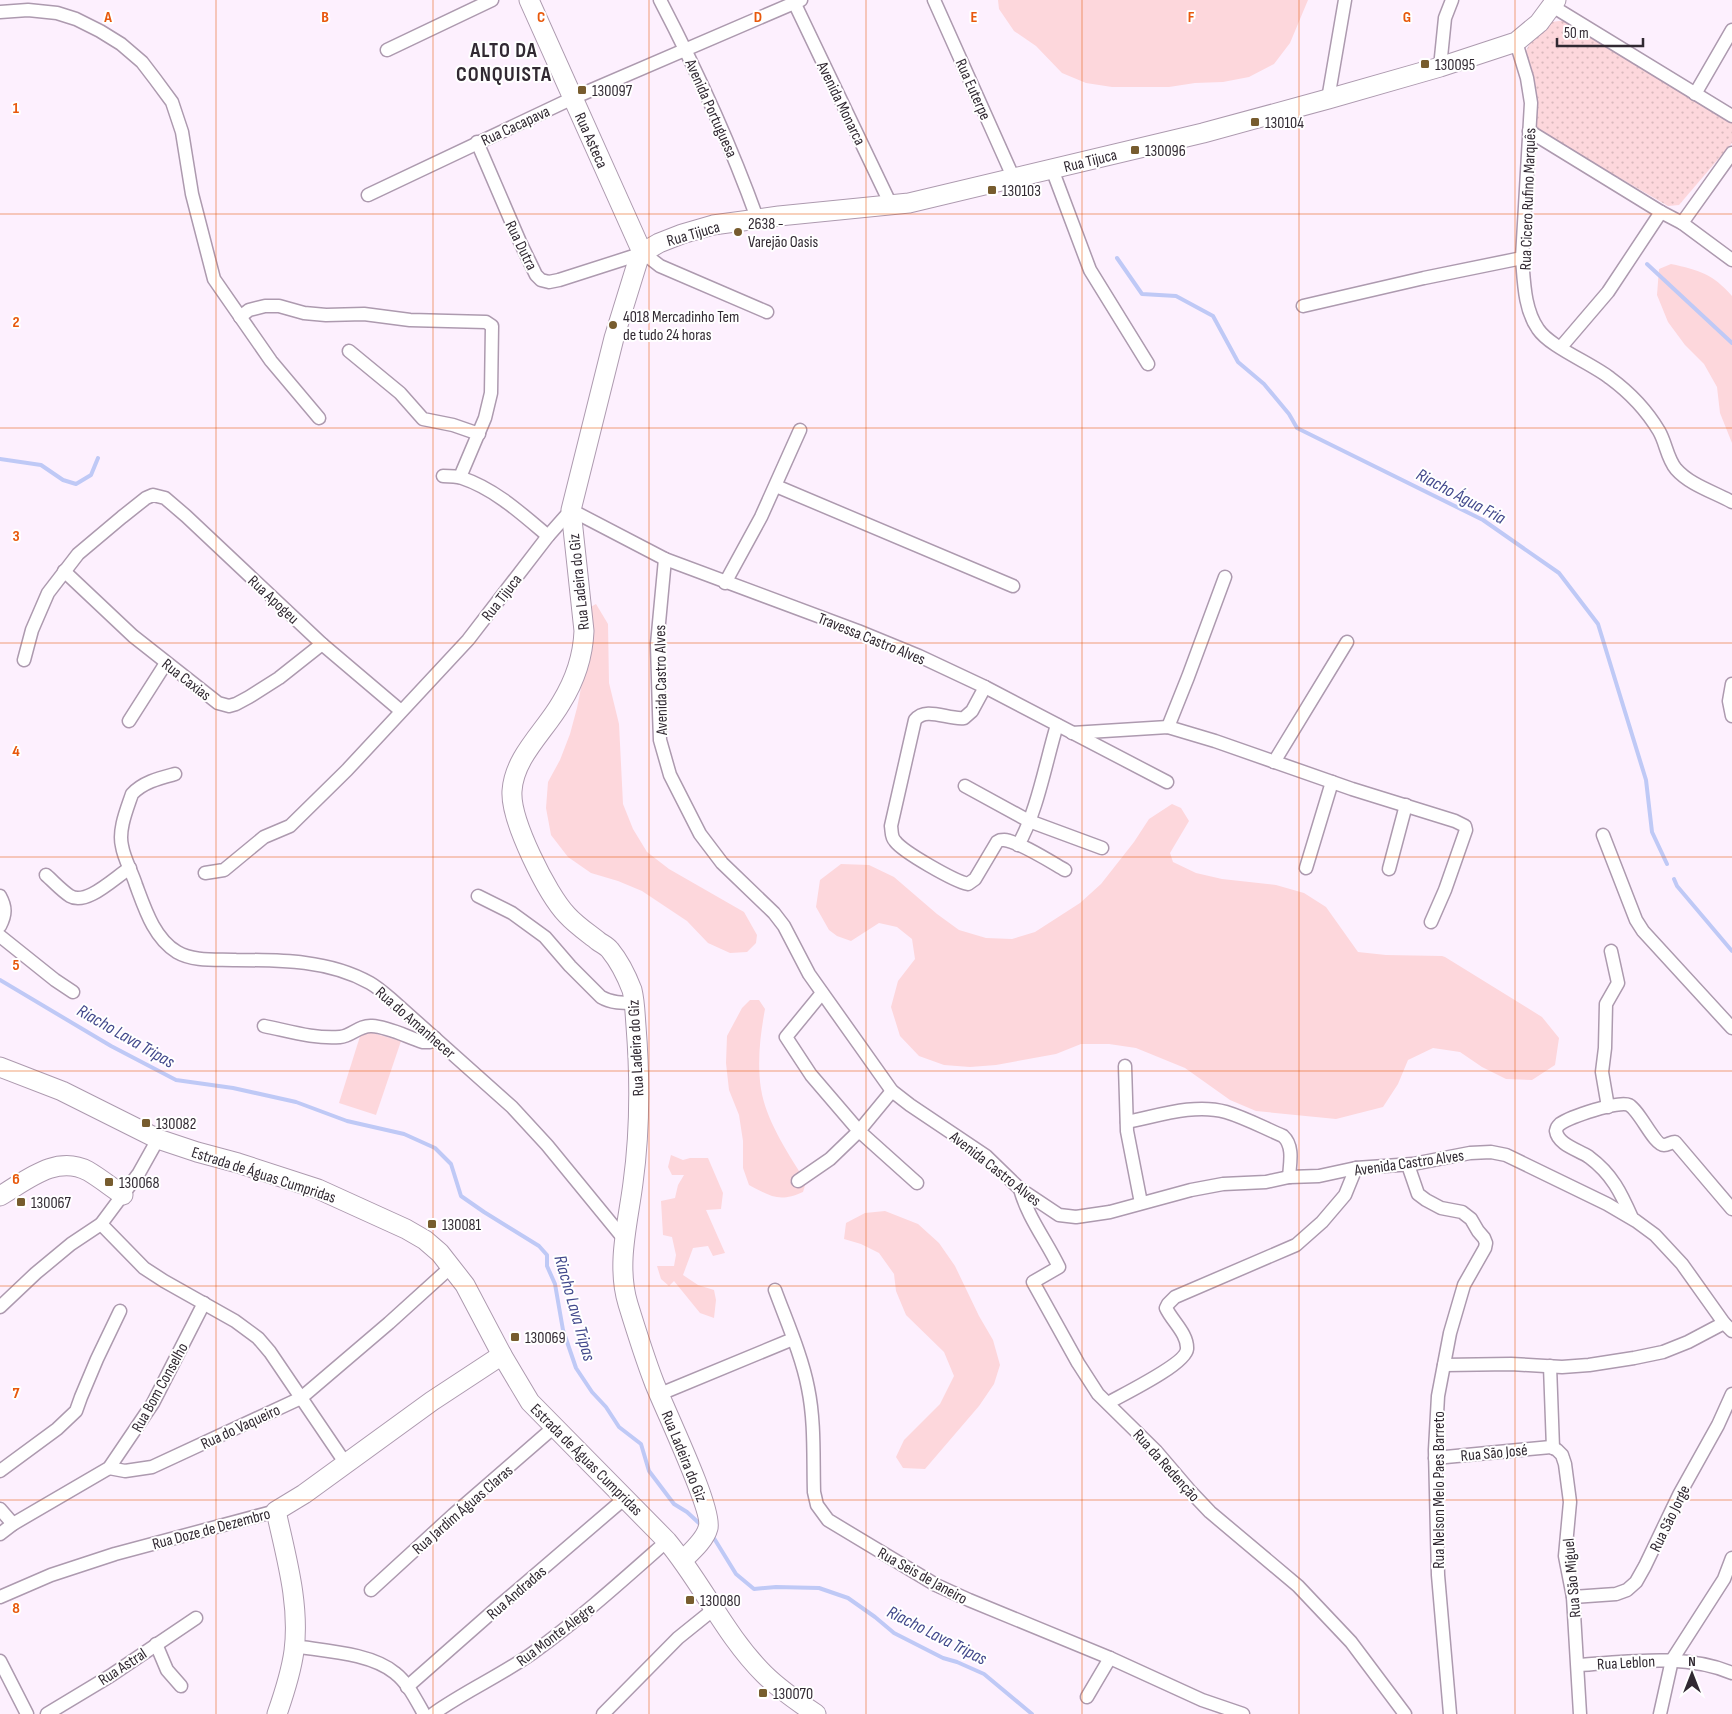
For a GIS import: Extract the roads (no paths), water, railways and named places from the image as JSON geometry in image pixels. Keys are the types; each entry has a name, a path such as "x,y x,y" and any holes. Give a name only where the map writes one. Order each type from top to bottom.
{"street":[{"path":"387,50 492,0"},
{"name":"Rua Asteca","path":"529,0 641,253"},
{"name":"Avenida Portuguesa","path":"660,0 686,50 726,137 757,218"},
{"name":"Rua Euterpe","path":"934,0 1014,179"},
{"path":"1328,99 1345,0"},
{"path":"1440,67 1446,18 1452,0"},
{"name":"Rua Cacapava","path":"368,195 408,178 477,142 573,98 796,1"},
{"name":"Avenida Monarca","path":"796,1 891,205"},
{"path":"1554,3 1732,116"},
{"name":"Rua Tijuca","path":"205,873 224,870 264,837 290,826 347,770 468,640 548,536 571,510 614,338 641,253 659,243 682,234 713,225 757,218 909,204 1203,132 1328,99 1440,67 1516,42 1538,23 1554,3"},
{"path":"0,12 28,10 57,13 76,19 100,30 121,44 142,62 172,102 182,132 192,194 214,279 271,361 318,418"},
{"path":"1695,94 1732,30"},
{"name":"Rua Cicero Rufino Marquês","path":"1516,42 1527,78 1531,103 1522,258 1524,283 1531,315 1538,329 1561,347 1610,378 1637,402 1659,432 1670,459 1677,470 1689,480 1732,502"},
{"path":"1529,131 1682,223 1732,260"},
{"name":"Rua Dutra","path":"477,142 520,242 536,275 541,280 549,282 559,280 641,253"},
{"path":"1682,223 1732,153"},
{"path":"1052,169 1090,270 1148,364"},
{"path":"1561,347 1608,292 1661,212"},
{"path":"641,253 660,266 767,312"},
{"path":"1303,306 1522,258"},
{"path":"240,317 248,310 265,306 278,306 304,314 364,314 410,320 486,322 492,326 491,393 485,418 460,477"},
{"path":"349,351 400,393 423,420 453,425 479,434"},
{"path":"725,583 748,543 776,486 800,430"},
{"path":"443,476 460,477 497,495 548,536"},
{"path":"776,486 1013,586"},
{"name":"Rua Apogeu","path":"64,571 78,554 122,517 146,498 159,495 165,498 322,644 401,711"},
{"name":"Travessa Castro Alves","path":"571,510 665,559 725,583 867,634 920,656 985,687 1167,782"},
{"name":"Rua Ladeira do Giz","path":"571,510 584,642 565,696 527,752 517,772 512,790 513,808 525,840 558,905 568,917 609,948 630,985 634,1003 638,1051 637,1137 634,1181 624,1239 623,1264 627,1301 655,1384 709,1517 705,1534 683,1560"},
{"name":"Avenida Castro Alves","path":"665,559 657,644 660,740 670,775 700,834 722,863 774,913 784,926 809,974 892,1091 986,1156 1020,1189 1059,1215 1076,1218 1110,1212 1223,1184 1266,1182 1319,1176 1356,1168 1408,1165 1470,1153 1491,1152 1518,1160 1632,1218 1654,1235 1682,1264 1728,1327"},
{"path":"24,660 40,609 48,593 64,571"},
{"name":"Rua Caxias","path":"64,571 133,636 218,703 229,706 248,698 279,678 322,644"},
{"path":"1168,728 1225,576"},
{"path":"1274,762 1347,642"},
{"path":"129,721 166,663"},
{"path":"1732,684 1728,701 1732,716"},
{"path":"985,687 972,711 964,718 921,714 915,720 892,826 893,838 900,847 954,879 968,884 975,879 996,842 1005,840 1065,870"},
{"path":"1018,845 1029,821 1057,725"},
{"path":"1072,733 1168,728 1215,740 1332,782 1455,821 1465,826 1466,830 1445,890 1431,922"},
{"name":"Rua do Amanhecer","path":"175,774 152,781 132,794 121,836 123,852 145,910 164,942 176,952 189,957 205,959 287,960 348,973 370,983 436,1038 512,1107 532,1128 624,1239"},
{"path":"1306,868 1332,782"},
{"path":"965,786 1029,821 1102,848"},
{"path":"1389,869 1406,805"},
{"path":"1603,835 1633,914 1643,931 1732,1028"},
{"path":"46,875 69,895 74,898 84,898 101,889 130,868"},
{"path":"0,896 5,905 6,912 0,926"},
{"path":"478,896 512,913 544,937 601,997 614,1002 634,1003"},
{"path":"0,936 72,992"},
{"path":"1608,1107 1602,1072 1605,1048 1606,1004 1618,983 1611,951"},
{"path":"822,993 786,1037 811,1075 859,1131 917,1183"},
{"path":"264,1026 300,1034 340,1037 349,1036 360,1028 370,1026 423,1042 430,1042 436,1038"},
{"path":"1125,1066 1127,1122 1140,1204"},
{"name":"Estrada de Águas Cumpridas","path":"0,1067 62,1091 158,1139 271,1173 351,1203 425,1240 452,1266 465,1285 502,1355 530,1402 553,1428 667,1541 683,1560 714,1609 748,1656 765,1675 816,1714"},
{"path":"798,1182 830,1160 859,1131 892,1091"},
{"path":"1632,1218 1621,1193 1611,1178 1590,1157 1560,1141 1557,1135 1560,1124 1573,1118 1622,1103 1631,1106 1659,1142 1663,1145 1672,1142 1678,1145 1732,1209"},
{"path":"1127,1122 1189,1110 1213,1109 1226,1112 1283,1136 1288,1140 1291,1155 1290,1178"},
{"path":"0,1307 36,1272 71,1244 101,1224 149,1158 158,1139"},
{"path":"0,1196 44,1170 55,1166 67,1165 87,1171 123,1195"},
{"name":"Rua Nelson Melo Paes Barreto","path":"1408,1165 1418,1194 1441,1208 1462,1212 1471,1219 1486,1243 1464,1285 1450,1333 1438,1396 1435,1458 1438,1575 1450,1714"},
{"path":"1108,1403 1174,1365 1184,1357 1187,1350 1186,1342 1166,1308 1175,1297 1296,1245 1322,1222 1345,1194 1356,1168"},
{"name":"Rua da Redenção","path":"1020,1189 1034,1225 1059,1267 1033,1282 1078,1363 1098,1394 1156,1451 1210,1512 1298,1586 1352,1642 1405,1714"},
{"path":"101,1224 144,1268 235,1321 258,1338 270,1352 346,1464"},
{"name":"Rua do Vaqueiro","path":"109,1468 125,1471 152,1467 301,1398 452,1266"},
{"name":"Rua Seis de Janeiro","path":"774,1290 793,1339 808,1386 812,1410 814,1492 818,1505 828,1520 936,1585 1110,1658 1202,1700 1243,1714"},
{"name":"Rua Bom Conselho","path":"109,1468 153,1403 204,1303"},
{"path":"0,1471 57,1429 76,1411 80,1397 120,1311"},
{"path":"1444,1365 1589,1365 1662,1352 1728,1327"},
{"path":"660,1394 793,1339"},
{"name":"Rua Doze de Dezembro","path":"0,1597 51,1575 116,1554 276,1511 304,1494 432,1401 502,1355"},
{"path":"1550,1366 1553,1448"},
{"name":"Rua São Jorge","path":"1573,1597 1616,1594 1627,1590 1636,1582 1679,1495 1718,1425 1732,1394"},
{"name":"Rua Jardim Águas Claras","path":"371,1590 453,1515 553,1428"},
{"name":"Rua São José","path":"1435,1458 1553,1448"},
{"name":"Rua São Miguel","path":"1553,1448 1562,1455 1568,1481 1570,1512 1565,1546 1573,1597 1580,1714"},
{"path":"0,1534 13,1524 109,1468"},
{"name":"Rua Andradas","path":"407,1687 625,1498"},
{"path":"0,1509 13,1524"},
{"path":"276,1511 292,1581 295,1614 291,1670 277,1714"},
{"name":"Rua Monte Alegre","path":"433,1714 535,1652 600,1600 667,1541"},
{"path":"1660,1714 1672,1660 1728,1581 1732,1558"},
{"path":"603,1714 678,1638 714,1609"},
{"name":"Rua Astral","path":"47,1714 110,1676 196,1618"},
{"path":"156,1644 167,1670 181,1686"},
{"path":"294,1646 358,1657 383,1664 396,1674 407,1687 424,1714"},
{"path":"1087,1697 1110,1658"},
{"name":"Rua Leblon","path":"1578,1665 1672,1660 1705,1665 1732,1673"},
{"path":"0,1661 27,1714"}],"waterway":[{"name":"Riacho Água Fria","path":"1117,258 1142,294 1176,296 1213,316 1238,362 1264,384 1289,414 1297,428 1483,520 1559,573 1598,624 1646,780 1652,832 1667,864"},
{"path":"1647,264 1732,343"},
{"name":"Riacho Lava Tripas","path":"0,459 41,465 63,480 76,484 91,475 98,458"},
{"name":"Riacho Água Fria","path":"1674,879 1677,886 1732,951"},
{"name":"Riacho Lava Tripas","path":"0,980 111,1046 176,1080 233,1088 296,1102 347,1121 404,1134 435,1148 451,1164 461,1196 539,1246 547,1255 547,1266 555,1284 563,1330 576,1368 619,1427 641,1444 649,1471 674,1504 687,1512 701,1525"},
{"name":"Riacho Lava Tripas","path":"712,1535 736,1574 754,1589 776,1587 819,1588 848,1598 894,1633 943,1658 984,1674 1032,1714"}],"place":[{"name":"130095","path":"1425,64"},
{"name":"130097","path":"582,90"},
{"name":"130104","path":"1255,122"},
{"name":"130096","path":"1135,150"},
{"name":"130103","path":"992,190"},
{"name":"2638 - Varejão Oasis","path":"738,232"},
{"name":"4018 Mercadinho Tem de tudo 24 horas","path":"613,325"},
{"name":"130082","path":"146,1123"},
{"name":"130068","path":"109,1182"},
{"name":"130067","path":"21,1202"},
{"name":"130081","path":"432,1224"},
{"name":"130069","path":"515,1337"},
{"name":"130080","path":"690,1600"},
{"name":"130070","path":"763,1693"}],"district":[{"name":"ALTO DA CONQUISTA","path":"504,62"}]}
